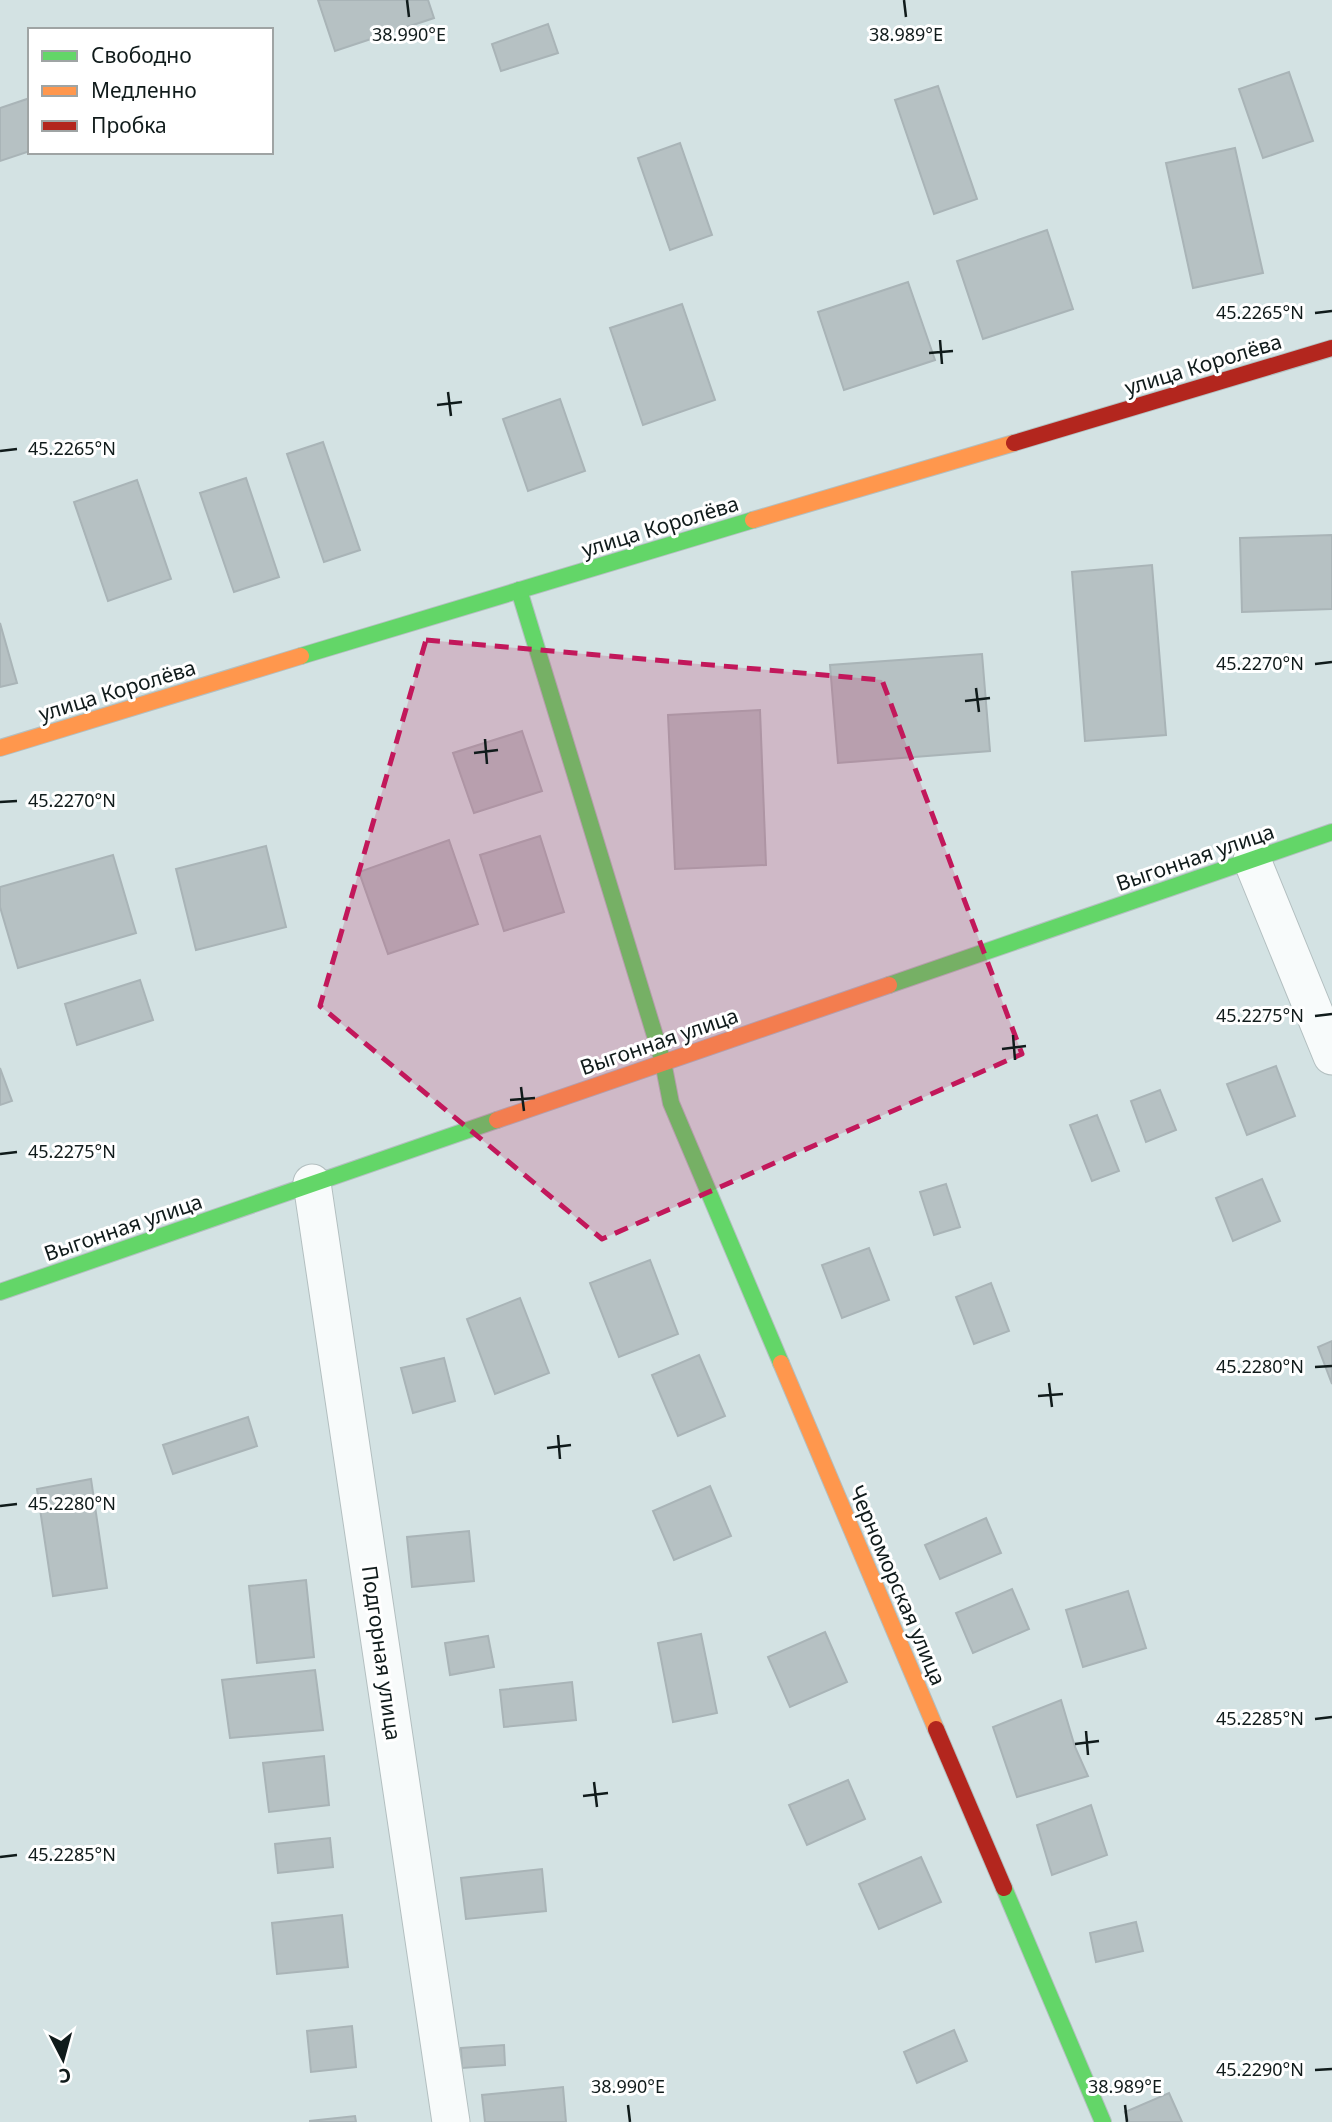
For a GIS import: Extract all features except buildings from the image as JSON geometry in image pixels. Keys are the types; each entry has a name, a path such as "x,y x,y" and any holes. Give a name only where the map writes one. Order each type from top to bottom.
{"street":[{"name":"улица Королёва","path":"0,748 1332,348"},
{"name":"Черноморская улица","path":"519,590 663,1062 671,1103 1102,2122"},
{"name":"Выгонная улица","path":"0,1292 1332,832"},
{"path":"1251,860 1332,1056"},
{"name":"Подгорная улица","path":"312,1183 451,2122"}],"highlighted area":[{"path":"426,640 882,680 1022,1054 602,1239 320,1006"}],"traffic: fast":[{"path":"301,656 753,520"},
{"path":"519,590 663,1062 671,1103 781,1363"},
{"path":"889,985 1332,832"},
{"path":"0,1292 497,1120"},
{"path":"1004,1888 1103,2122"}],"traffic: slow":[{"path":"753,520 1014,443"},
{"path":"0,748 301,656"},
{"path":"497,1120 889,985"},
{"path":"781,1363 936,1729"}],"traffic: jam":[{"path":"1014,443 1332,348"},
{"path":"936,1729 1004,1888"}]}
